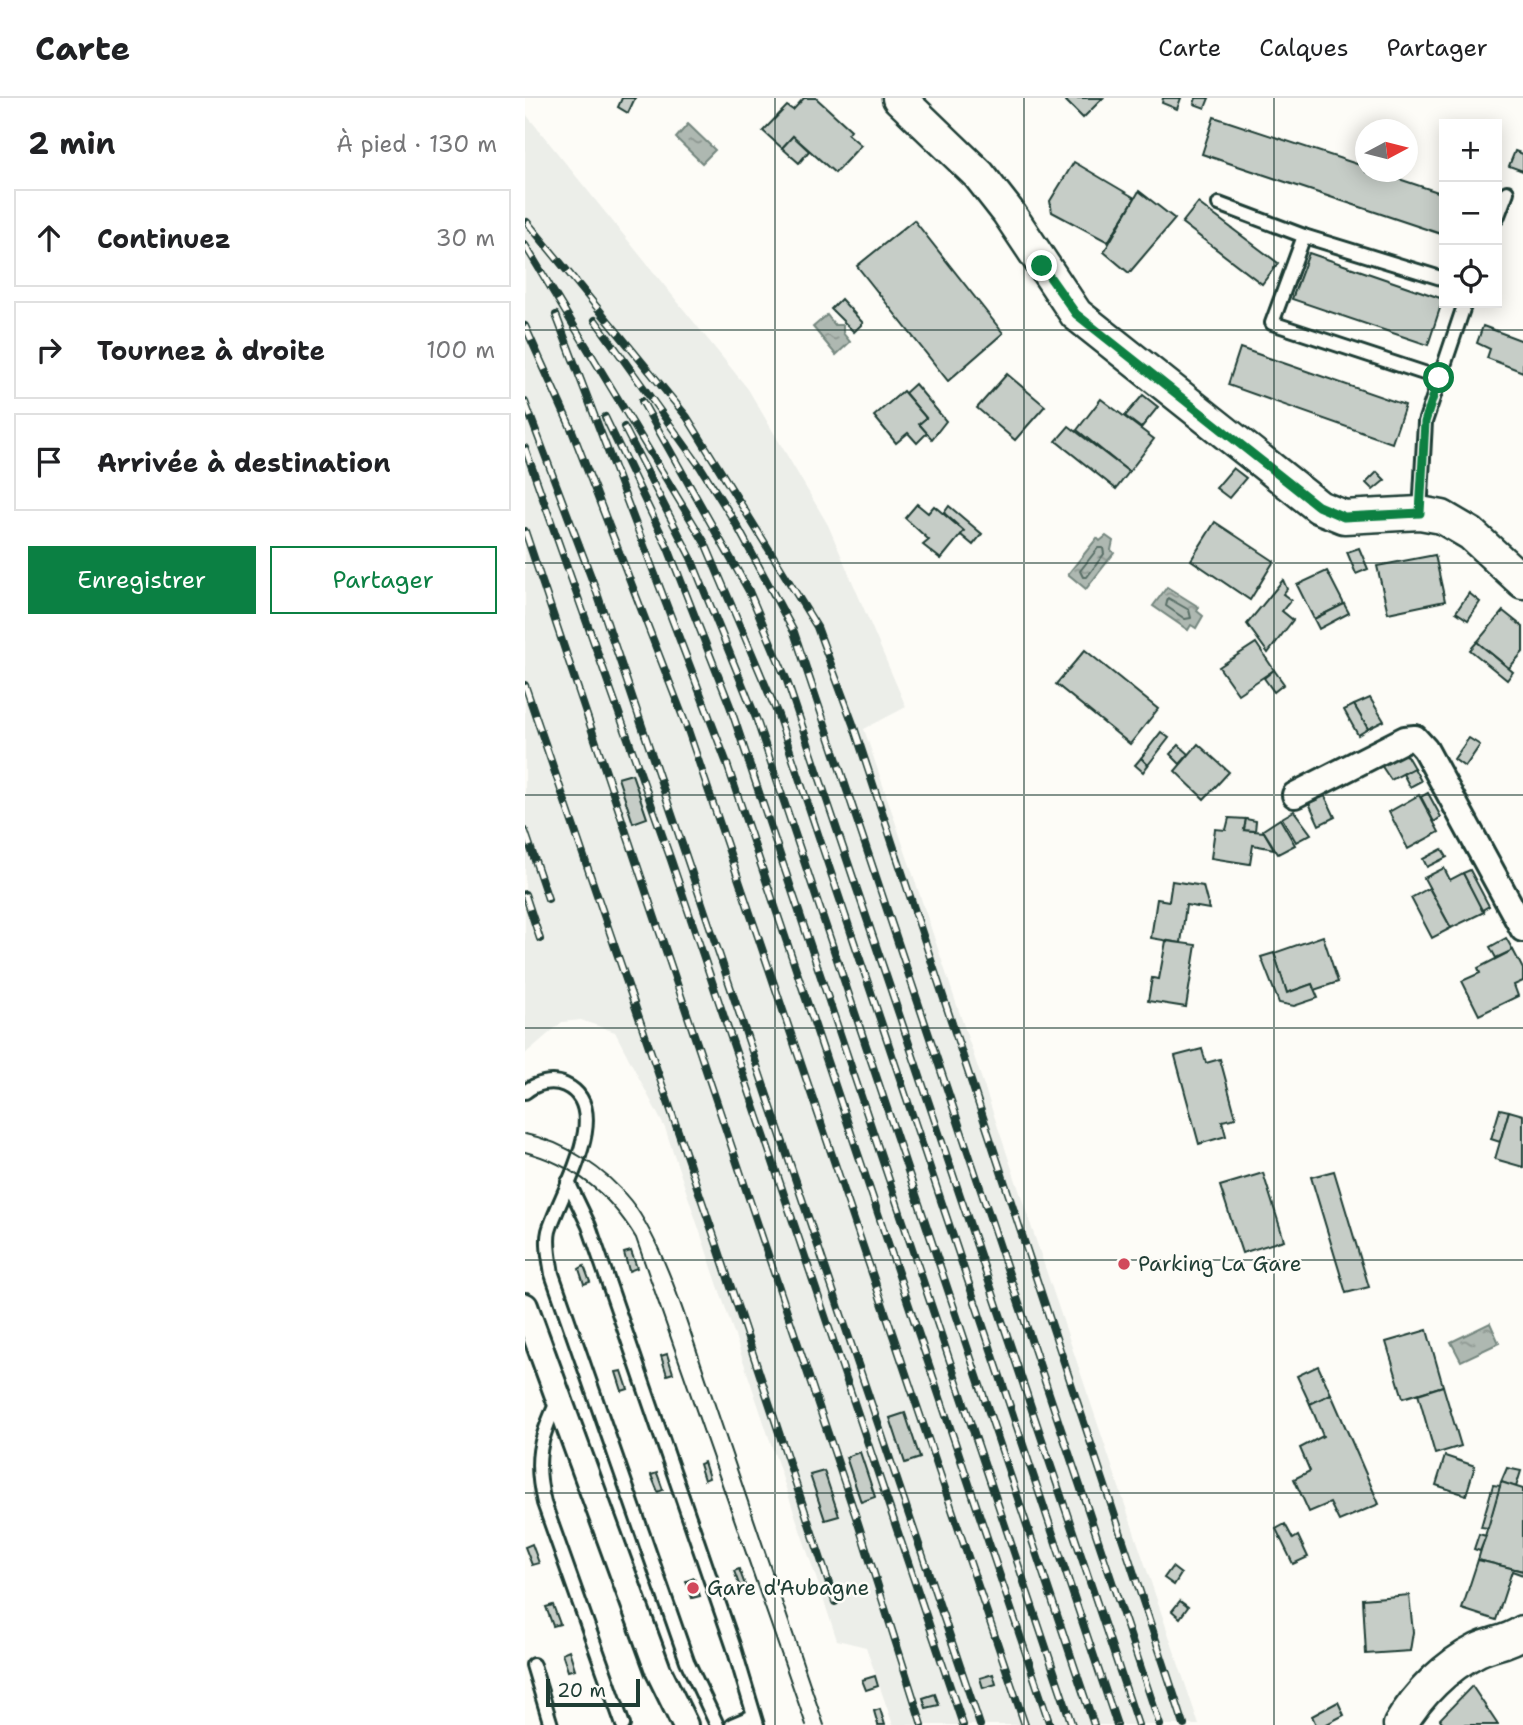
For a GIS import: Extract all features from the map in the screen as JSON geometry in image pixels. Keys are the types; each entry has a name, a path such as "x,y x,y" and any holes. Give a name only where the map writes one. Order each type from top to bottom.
{"street":[{"path":"899,98 979,175 1008,212 1076,314 1318,506 1344,517 1420,513 1441,517 1471,534 1523,582"},
{"path":"1295,795 1405,739 1415,738 1425,749 1523,929"},
{"path":"525,1307 659,1670 685,1725"},
{"path":"1400,1725 1427,1688 1448,1668 1479,1649 1514,1639 1523,1632"}],"lane":[{"path":"1502,205 1507,192"},
{"path":"1219,204 1304,236 1439,277"},
{"path":"1304,236 1272,323 1439,378"},
{"path":"1420,513 1425,422 1463,308"},
{"path":"525,1092 545,1083 558,1082 574,1089 583,1101 588,1116 568,1182 548,1234 552,1274 687,1661 717,1725"},
{"path":"568,1182 589,1226 733,1645 755,1720 732,1725"},
{"path":"559,1397 544,1430 537,1472 544,1503 623,1725"},
{"path":"533,1665 551,1725"}],"shaded area":[{"path":"525,113 748,389 828,525 906,707 864,729 1199,1725 893,1725 866,1647 837,1640 665,1128 615,1032 581,1020 562,1022 525,1054"}],"water":[{"path":"688,124 715,150 702,163 676,138"},
{"path":"827,315 835,325 843,325 843,333 850,342 836,355 813,327"},
{"path":"1106,536 1113,541 1111,550 1114,553 1086,589 1068,574 1097,538 1100,541"},
{"path":"1167,587 1199,607 1197,611 1203,616 1196,628 1191,625 1188,630 1153,606"},
{"path":"1490,1323 1499,1343 1461,1361 1451,1342"}],"building":[{"path":"622,98 635,98 628,113 618,107"},
{"path":"804,98 816,98 851,130 848,134 861,145 835,173 793,136 782,148 763,131 787,106 793,110"},
{"path":"1070,98 1103,98 1083,118 1066,101"},
{"path":"1163,98 1181,98 1177,109 1162,103"},
{"path":"1196,98 1209,98 1205,108 1194,104"},
{"path":"1214,117 1355,163 1355,182 1408,182 1439,192 1439,233 1202,154"},
{"path":"793,136 809,151 799,163 782,148"},
{"path":"1515,151 1523,154 1523,171 1509,166"},
{"path":"1074,162 1135,198 1108,242 1052,212 1050,201"},
{"path":"1139,191 1175,219 1129,273 1104,252"},
{"path":"1198,203 1278,263 1262,284 1182,223"},
{"path":"914,220 1003,333 948,381 857,266"},
{"path":"1309,253 1439,298 1440,308 1428,345 1292,299"},
{"path":"841,299 863,323 854,332 831,309"},
{"path":"1483,326 1523,341 1523,372 1487,358 1490,349 1477,343"},
{"path":"1240,348 1405,405 1392,443 1228,385"},
{"path":"1007,374 1045,406 1015,440 977,408"},
{"path":"915,384 946,421 932,439 919,424 926,418 905,393"},
{"path":"903,391 926,418 919,424 927,433 917,443 908,433 896,443 874,416"},
{"path":"1143,395 1158,407 1141,428 1125,416"},
{"path":"1101,399 1154,439 1129,472 1077,430"},
{"path":"1069,426 1129,472 1116,489 1056,441"},
{"path":"1233,468 1246,478 1229,498 1216,488"},
{"path":"1377,472 1385,480 1373,490 1366,483"},
{"path":"917,504 928,513 934,506 964,531 941,559 923,545 929,540 905,518"},
{"path":"949,506 982,534 973,545 961,535 964,531 944,513"},
{"path":"1215,522 1274,561 1250,600 1191,560"},
{"path":"1359,548 1368,569 1356,574 1347,552"},
{"path":"1435,555 1445,601 1388,613 1377,566"},
{"path":"1327,571 1344,604 1314,619 1297,585"},
{"path":"1283,580 1287,589 1283,594 1291,600 1282,611 1293,620 1268,653 1247,624"},
{"path":"1469,593 1480,602 1468,620 1456,612"},
{"path":"1344,604 1349,613 1319,629 1314,619"},
{"path":"1503,611 1523,627 1523,652 1509,668 1477,642"},
{"path":"1477,642 1513,672 1507,680 1470,650"},
{"path":"1256,643 1274,670 1238,694 1219,667"},
{"path":"1085,650 1158,709 1130,744 1056,684"},
{"path":"1274,670 1284,684 1274,692 1264,678"},
{"path":"1370,698 1384,721 1368,729 1354,705"},
{"path":"1354,705 1368,729 1358,735 1344,710"},
{"path":"1161,732 1169,738 1148,765 1141,758"},
{"path":"1469,738 1480,745 1465,767 1454,759"},
{"path":"1198,744 1229,772 1204,799 1175,771"},
{"path":"1179,745 1189,754 1180,764 1170,754"},
{"path":"1400,753 1407,756 1414,768 1391,780 1381,765"},
{"path":"1141,758 1148,765 1143,772 1135,765"},
{"path":"1414,768 1421,781 1410,787 1403,774"},
{"path":"632,774 647,818 633,823 618,778"},
{"path":"1428,793 1441,817 1434,822 1421,797"},
{"path":"1419,795 1439,832 1408,849 1389,812"},
{"path":"1325,796 1335,817 1319,825 1309,803"},
{"path":"1294,811 1311,834 1296,842 1282,818"},
{"path":"1229,818 1246,819 1244,830 1264,832 1274,849 1253,845 1250,864 1211,858 1215,829 1226,830"},
{"path":"1246,819 1256,821 1255,831 1244,830"},
{"path":"1280,819 1295,845 1278,854 1263,830"},
{"path":"1442,849 1447,857 1427,867 1423,859"},
{"path":"1444,868 1450,880 1463,873 1484,912 1451,928 1424,878"},
{"path":"1470,870 1489,906 1482,910 1463,873"},
{"path":"1172,881 1203,886 1209,909 1186,905 1181,943 1151,938 1157,899 1169,901"},
{"path":"1429,888 1451,928 1432,938 1411,898"},
{"path":"1323,936 1338,982 1314,990 1312,984 1287,993 1274,953"},
{"path":"1506,938 1513,950 1496,958 1490,947"},
{"path":"1166,941 1196,945 1186,1007 1148,1001 1152,978 1159,979"},
{"path":"1513,950 1523,969 1523,981 1514,985 1518,996 1479,1015 1462,981 1480,973 1478,968"},
{"path":"1274,953 1287,993 1312,984 1318,998 1294,1006 1279,1003 1261,957"},
{"path":"1202,1049 1206,1063 1220,1059 1236,1118 1222,1121 1226,1136 1199,1144 1175,1056"},
{"path":"1500,1109 1509,1111 1500,1142 1491,1139"},
{"path":"1509,1111 1523,1115 1523,1167 1495,1159"},
{"path":"1334,1171 1369,1287 1346,1293 1311,1177"},
{"path":"1263,1173 1284,1240 1242,1253 1220,1186"},
{"path":"631,1251 637,1268 629,1271 624,1253"},
{"path":"584,1266 590,1282 584,1284 579,1269"},
{"path":"1427,1330 1443,1386 1403,1398 1386,1342"},
{"path":"667,1354 673,1373 667,1375 661,1356"},
{"path":"1318,1366 1331,1394 1310,1404 1297,1376"},
{"path":"622,1371 628,1389 622,1391 616,1372"},
{"path":"1443,1386 1461,1446 1435,1454 1418,1394"},
{"path":"1331,1394 1379,1504 1339,1521 1330,1503 1309,1512 1294,1479 1310,1471 1300,1448 1323,1436 1310,1404"},
{"path":"905,1413 920,1458 905,1463 890,1418"},
{"path":"860,1452 875,1497 861,1502 846,1457"},
{"path":"1445,1456 1475,1466 1466,1495 1436,1485"},
{"path":"704,1462 709,1478 704,1480 699,1464"},
{"path":"1507,1468 1521,1471 1516,1487 1501,1482"},
{"path":"824,1471 839,1516 825,1520 810,1475"},
{"path":"657,1473 663,1490 658,1492 651,1475"},
{"path":"1501,1482 1523,1489 1523,1571 1478,1560"},
{"path":"1493,1485 1500,1486 1488,1528 1481,1527"},
{"path":"1285,1524 1293,1539 1298,1536 1308,1557 1293,1564 1276,1529"},
{"path":"1479,1534 1486,1536 1480,1551 1474,1549"},
{"path":"532,1544 539,1563 532,1565 525,1547"},
{"path":"1478,1560 1523,1571 1523,1575 1512,1571 1496,1620 1462,1609"},
{"path":"1172,1567 1181,1574 1174,1585 1164,1578"},
{"name":"Gare d'Aubagne","path":"739,1569 745,1585 740,1587 734,1571"},
{"name":"Gare d'Aubagne","path":"694,1578 700,1596 692,1598 686,1581"},
{"path":"1409,1595 1413,1632 1410,1651 1366,1654 1363,1599"},
{"path":"1180,1601 1188,1607 1180,1618 1172,1611"},
{"path":"553,1605 560,1624 553,1626 546,1607"},
{"path":"569,1650 575,1669 568,1671 562,1653"},
{"path":"993,1674 996,1684 983,1688 980,1678"},
{"path":"875,1676 878,1686 866,1690 862,1680"},
{"path":"1472,1686 1498,1725 1444,1725 1440,1719"},
{"path":"935,1694 939,1705 926,1708 923,1698"},
{"path":"1338,1702 1344,1715 1325,1725 1316,1725 1312,1716"},
{"path":"880,1709 885,1725 878,1725 874,1711"}],"tram line":[{"path":"525,1134 569,1150 610,1178 631,1201 655,1240 685,1316 824,1725"},
{"path":"525,1152 560,1165 589,1184 615,1208 636,1238 806,1725"}],"railway":[{"path":"527,222 687,417 817,627 853,724 1184,1725"},
{"path":"525,245 705,543 778,715 1117,1725"},
{"path":"556,315 726,761 1050,1725"},
{"path":"595,320 701,468 735,522 794,632 1160,1725"},
{"path":"525,326 571,428 688,730 1025,1725"},
{"path":"642,401 749,591 787,681 1138,1725"},
{"path":"525,402 596,590 980,1725"},
{"path":"605,417 668,548 730,706 1072,1725"},
{"path":"624,427 691,558 756,718 1094,1725"},
{"path":"525,448 671,860 963,1725"},
{"path":"525,531 858,1523 922,1725"},
{"path":"525,685 717,1245 835,1602"},
{"path":"525,831 548,899"},
{"path":"525,894 540,939"}],"place":[{"name":"Parking La Gare","path":"1124,1264"},
{"name":"Gare d'Aubagne","path":"693,1588"}],"route":[{"path":"1042,266 1076,314 1318,506 1344,517 1420,513 1425,422 1439,378"}]}
